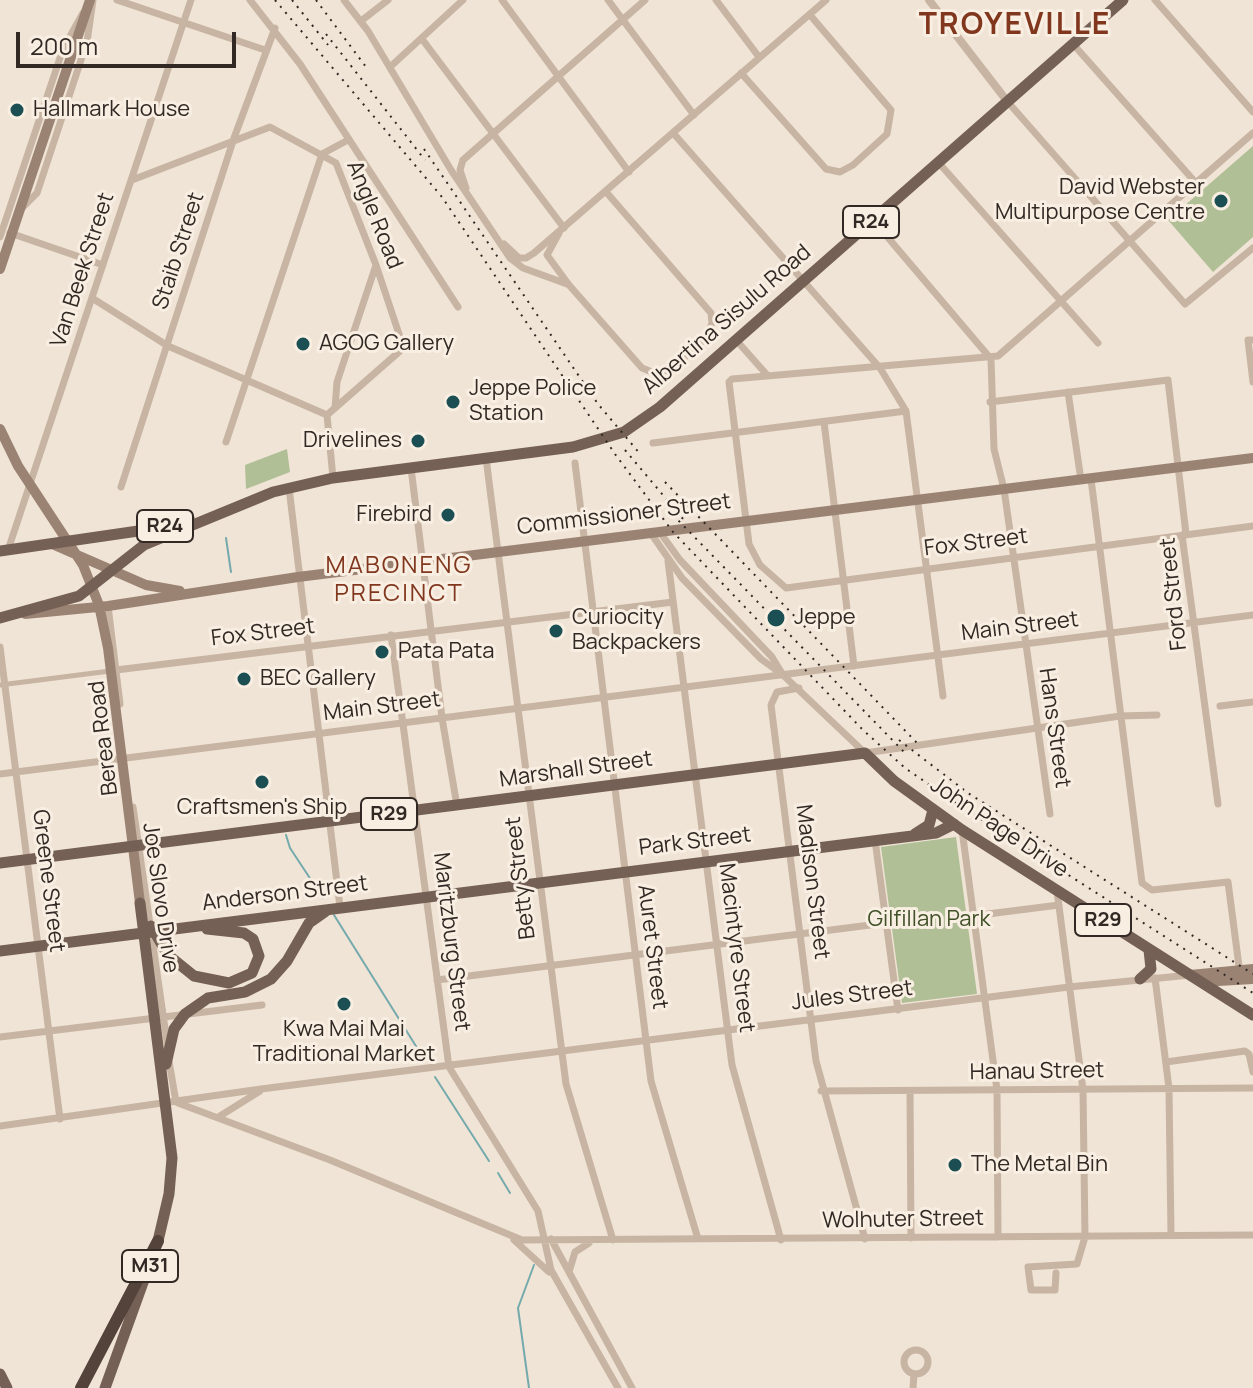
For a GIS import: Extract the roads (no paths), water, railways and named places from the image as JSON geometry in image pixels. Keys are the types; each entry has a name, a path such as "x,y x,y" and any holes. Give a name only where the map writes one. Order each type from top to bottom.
{"highway":[{"path":"81,1388 158,1241"}],"main road":[{"name":"Albertina Sisulu Road","path":"3,554 170,525 247,497 333,478 600,442 631,428 736,340 1123,0"},
{"path":"0,269 90,3"},
{"name":"Joe Slovo Drive","path":"0,429 18,466 83,565 99,605 108,648 171,1138 169,1194 158,1241 105,1388"},
{"name":"Commissioner Street","path":"0,618 108,606 498,551 1253,458"},
{"name":"Albertina Sisulu Road","path":"13,616 79,596 157,539 273,492"},
{"path":"52,544 156,588 198,592"},
{"name":"Marshall Street","path":"0,863 865,753"},
{"name":"John Page Drive","path":"865,753 958,827 1253,1015"},
{"path":"914,834 929,825 933,810"},
{"name":"Park Street","path":"480,890 936,833 958,827"},
{"name":"Anderson Street","path":"0,951 480,890"},
{"path":"140,903 168,955 194,976 217,983 239,980 252,973 259,956 256,943 248,934 187,927"},
{"path":"164,1077 170,1040 185,1014 208,998 254,989 271,979 287,961 305,928 317,916 337,907"},
{"path":"1140,979 1152,966 1149,949"},
{"name":"Jules Street","path":"1199,979 1245,977 1253,969"},
{"path":"0,1374 7,1388"}],"street":[{"path":"117,0 265,50"},
{"name":"Van Beek Street","path":"3,554 191,0"},
{"path":"250,0 275,28 458,307"},
{"path":"344,0 392,69 451,170 519,265 569,285"},
{"path":"361,21 388,0"},
{"path":"392,69 463,0"},
{"path":"502,0 629,172"},
{"path":"608,0 694,115"},
{"path":"469,194 461,174 463,160 645,0"},
{"path":"716,0 759,57"},
{"path":"504,244 519,258 526,258 607,193 825,0"},
{"path":"929,0 1007,101 1185,304 1253,248"},
{"path":"1155,0 1253,112"},
{"path":"90,3 63,49 1,232 103,265"},
{"path":"6,219 37,193 82,57 90,3"},
{"path":"741,73 833,172 848,169 887,134 892,121 889,106 810,15"},
{"name":"Staib Street","path":"121,487 234,138 275,28"},
{"path":"422,39 562,230"},
{"path":"1073,44 1196,183"},
{"path":"392,69 400,77 448,157 463,160"},
{"name":"Angle Road","path":"132,181 234,138 270,127 322,154 338,167 402,343 395,355 335,408"},
{"path":"745,520 730,380 991,359 1253,133"},
{"path":"674,134 880,368 906,411 943,696"},
{"path":"226,442 322,154 348,140"},
{"path":"938,162 1098,343"},
{"path":"562,230 547,255 569,285 642,368 657,374 673,368 706,338 712,318 705,304 607,193"},
{"path":"873,220 991,359"},
{"path":"327,415 335,408 337,382 376,265"},
{"path":"92,298 168,346 327,415"},
{"path":"736,340 768,376"},
{"path":"1251,340 1253,382"},
{"name":"Hans Street","path":"991,359 990,402 994,449 1004,489 1050,814"},
{"name":"Ford Street","path":"1068,392 1168,380 1186,534 1182,535 1218,804"},
{"path":"990,402 1068,392 1100,545 1142,883 1147,889 1228,882 1237,949 1245,977"},
{"path":"653,443 906,411"},
{"path":"327,415 333,478"},
{"path":"824,422 851,667"},
{"name":"Betty Street","path":"486,458 566,1084 613,1240"},
{"name":"Auret Street","path":"575,463 582,541 645,1042 653,1092 698,1239"},
{"path":"411,468 442,718 457,806"},
{"path":"289,488 337,907"},
{"name":"Fox Street","path":"745,520 755,559 783,587 1253,526"},
{"name":"John Page Drive","path":"657,531 668,561 761,659 787,674"},
{"name":"John Page Drive","path":"657,531 799,688 865,753"},
{"name":"Macintyre Street","path":"668,561 737,1088 781,1240"},
{"name":"Fox Street","path":"3,685 673,602"},
{"name":"Berea Road","path":"108,606 138,846 176,1102"},
{"name":"Main Street","path":"0,774 1253,615"},
{"name":"Maritzburg Street","path":"391,635 449,1067 538,1211 544,1229 632,1388"},
{"name":"Greene Street","path":"0,647 60,1119"},
{"name":"Madison Street","path":"799,688 780,690 771,701 821,1091 865,1239"},
{"path":"1220,706 1253,702"},
{"name":"Marshall Street","path":"865,753 1036,731 1120,716 1157,715"},
{"path":"958,827 997,1090 998,1237"},
{"path":"875,840 898,1010"},
{"path":"1056,1273 1055,1290 1032,1291 1028,1267 1077,1264 1085,1237 1083,1090 1057,891"},
{"path":"972,916 1059,905"},
{"path":"437,980 886,923"},
{"path":"1155,978 1169,1088 1171,1235"},
{"name":"Jules Street","path":"0,1126 261,1089 1069,987 1155,978 1199,979"},
{"path":"0,1037 262,1005"},
{"path":"1166,1062 1245,1051 1251,1059 1253,1072"},
{"name":"Hanau Street","path":"821,1091 1253,1088"},
{"path":"220,1116 261,1089"},
{"path":"910,1091 911,1238"},
{"path":"176,1102 220,1116 511,1238 537,1258 558,1283"},
{"name":"Maritzburg Street","path":"544,1229 544,1242 558,1283 618,1388"},
{"name":"Wolhuter Street","path":"511,1238 553,1242 1253,1235"},
{"path":"569,1272 575,1252 594,1241"},
{"path":"913,1388 914,1374"}],"waterway":[{"path":"226,538 231,572"},
{"path":"286,835 290,848 323,898"},
{"path":"334,915 424,1059"},
{"path":"435,1077 489,1161"},
{"path":"498,1173 510,1193"},
{"path":"529,1388 518,1308 534,1265"}],"railway":[{"path":"275,0 442,197 615,454 673,532 863,730 905,768 959,805 1253,993"},
{"path":"292,0 328,45"},
{"path":"316,0 366,67"},
{"path":"326,34 425,160"},
{"path":"424,149 598,404 641,455"},
{"path":"625,450 684,520"},
{"path":"665,482 918,744"},
{"path":"673,515 905,753"},
{"path":"899,740 968,793 1253,974"}],"place":[{"name":"Hallmark House","path":"17,110"},
{"name":"David Webster Multipurpose Centre","path":"1221,201"},
{"name":"AGOG Gallery","path":"303,344"},
{"name":"Jeppe Police Station","path":"453,402"},
{"name":"Drivelines","path":"418,441"},
{"name":"Firebird","path":"448,515"},
{"name":"Jeppe","path":"776,618"},
{"name":"Curiocity Backpackers","path":"556,631"},
{"name":"Pata Pata","path":"382,652"},
{"name":"BEC Gallery","path":"244,679"},
{"name":"Craftsmen's Ship","path":"262,782"},
{"name":"Kwa Mai Mai Traditional Market","path":"344,1004"},
{"name":"The Metal Bin","path":"955,1165"}],"district":[{"name":"TROYEVILLE","path":"1015,26"},
{"name":"MABONENG PRECINCT","path":"399,580"}],"park label":[{"name":"Gilfillan Park","path":"929,920"}]}
